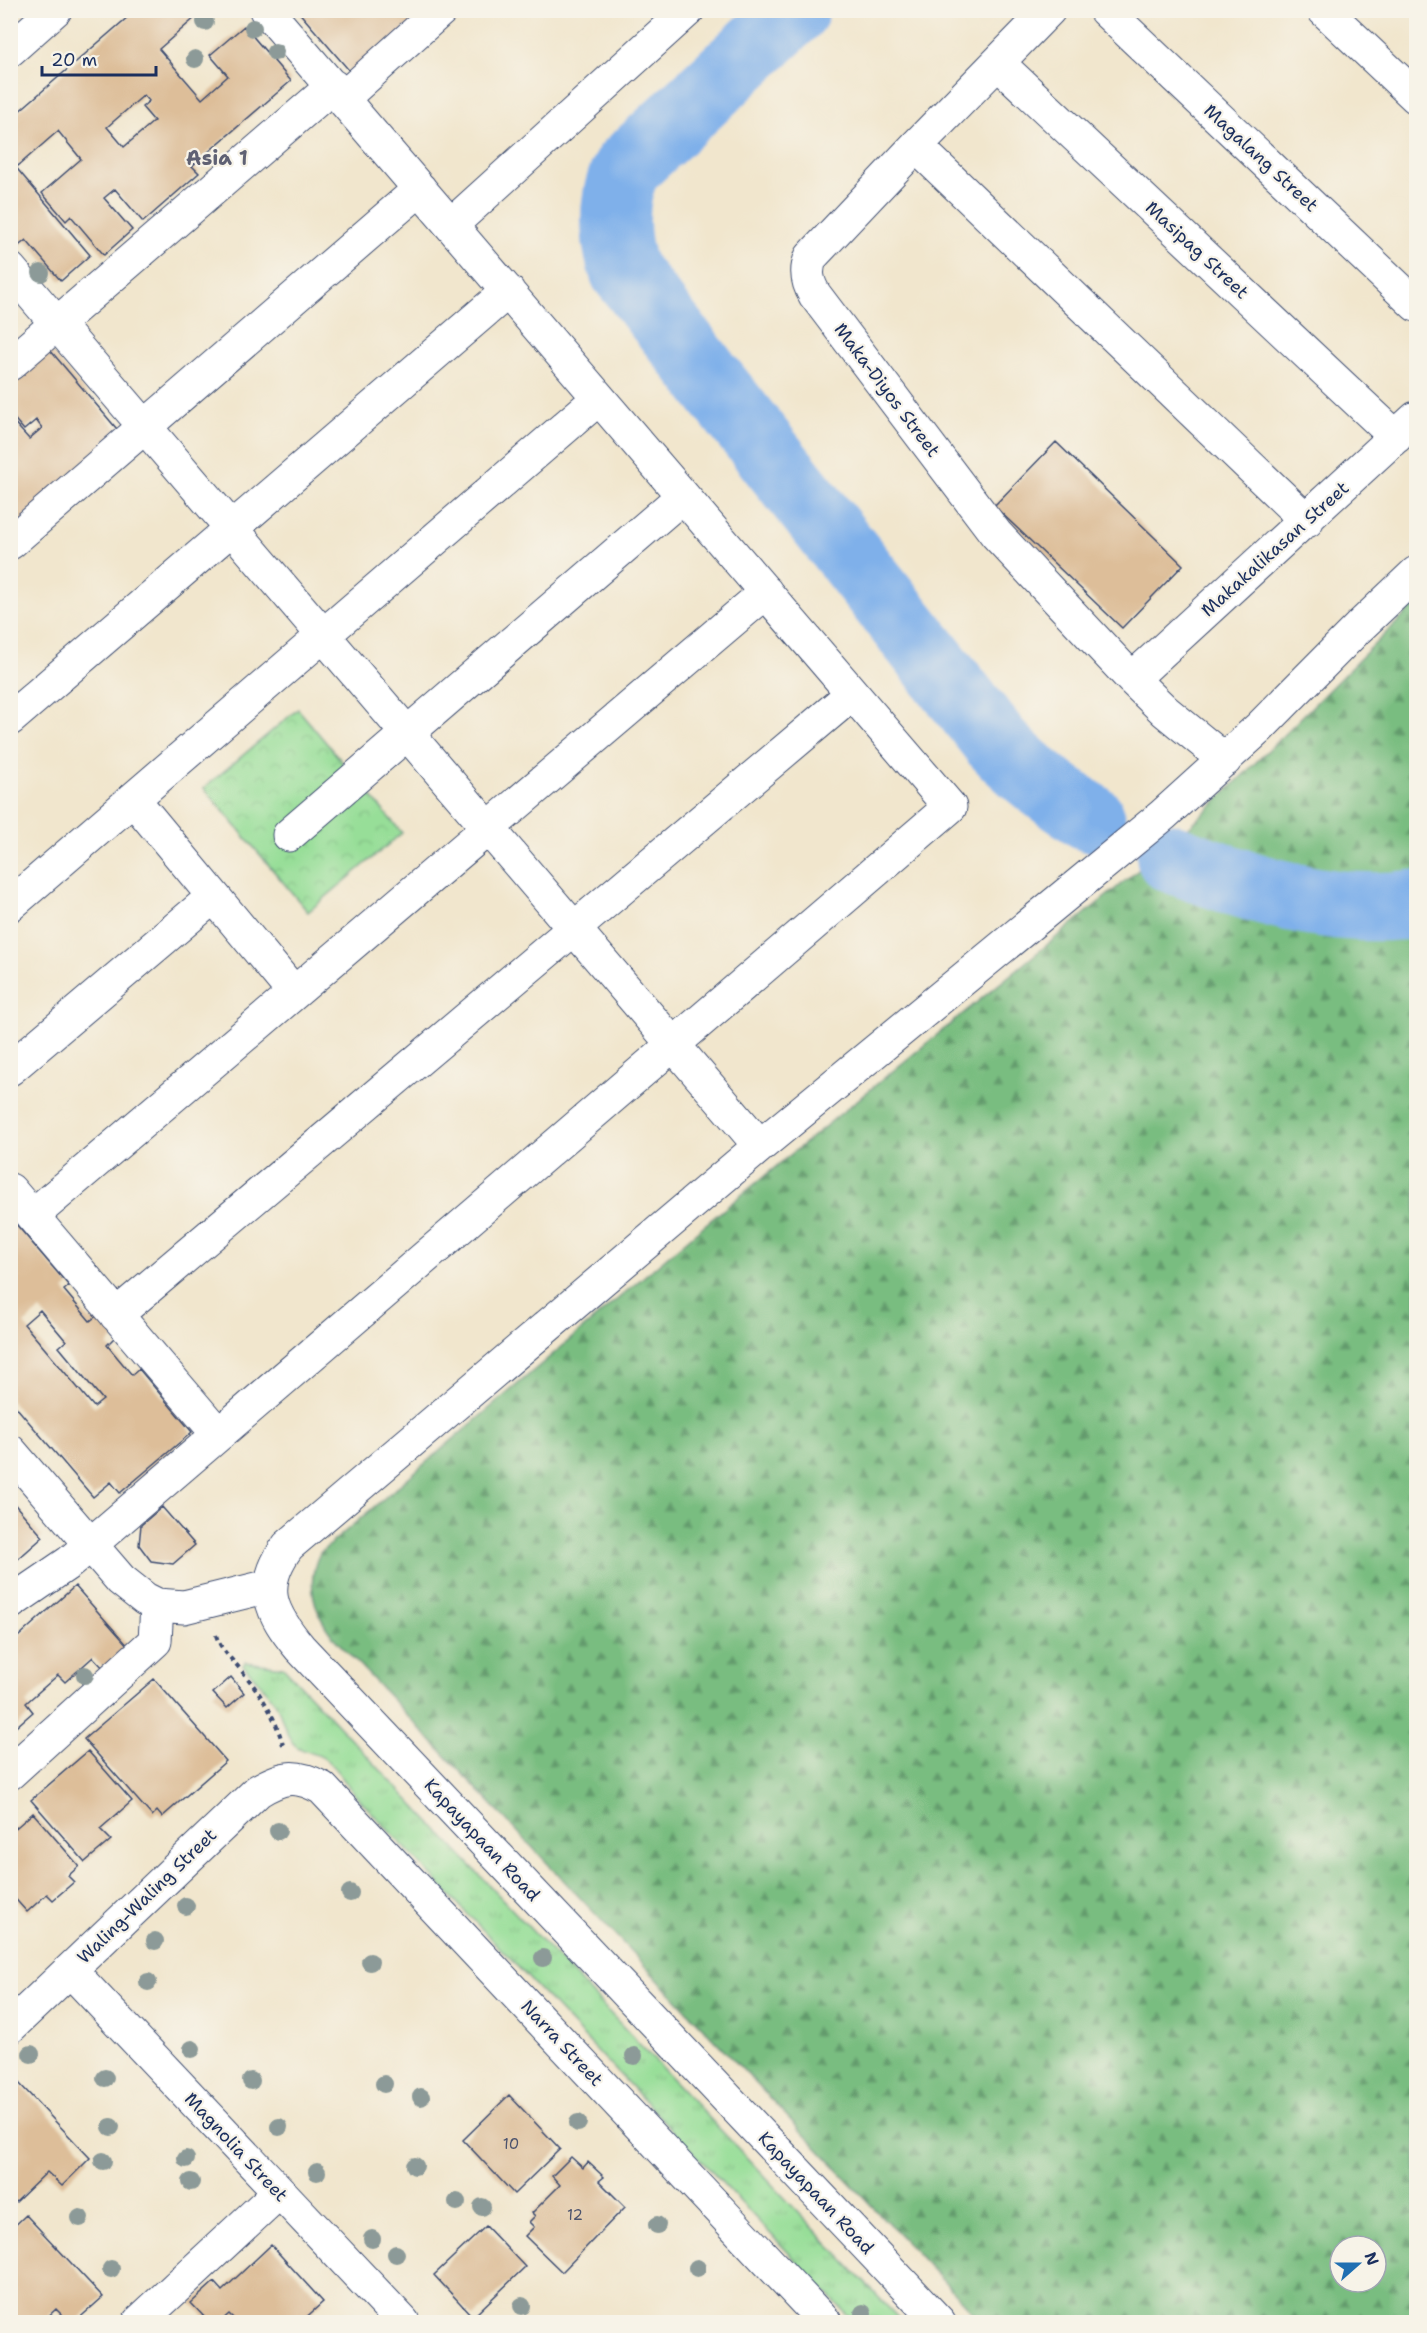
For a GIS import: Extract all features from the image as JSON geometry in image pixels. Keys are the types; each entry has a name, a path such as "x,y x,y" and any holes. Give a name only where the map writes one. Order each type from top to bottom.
{"street":[{"path":"10,50 55,10"},
{"path":"10,1603 70,1562 950,807 266,10"},
{"path":"10,364 338,92 441,10"},
{"path":"451,225 688,10"},
{"name":"Maka-Diyos Street","path":"1049,10 811,257 807,266 809,286 996,534 1132,679 1165,711 1225,760"},
{"name":"Magalang Street","path":"1105,10 1416,305"},
{"path":"1324,10 1416,98"},
{"name":"Masipag Street","path":"998,63 1406,428"},
{"path":"916,146 1306,520"},
{"path":"10,543 420,189"},
{"path":"10,268 760,1146"},
{"path":"10,718 508,291"},
{"path":"10,905 599,398"},
{"name":"Makakalikasan Street","path":"1132,679 1406,428"},
{"path":"289,835 683,496"},
{"path":"10,1451 131,1590 157,1605 184,1607 269,1586 278,1559 288,1546 760,1146 1163,815 1225,760 1416,573"},
{"path":"32,1216 766,592"},
{"path":"116,1315 852,694"},
{"path":"133,800 294,993"},
{"path":"10,1069 213,897"},
{"path":"10,1190 218,1434"},
{"name":"Kapayapaan Road","path":"269,1586 277,1615 285,1631 300,1648 939,2322"},
{"path":"10,1773 155,1641 157,1605"},
{"name":"Waling-Waling Street","path":"10,2027 258,1791 275,1781 291,1778"},
{"name":"Narra Street","path":"291,1778 307,1780 322,1788 825,2322"},
{"name":"Magnolia Street","path":"70,1970 403,2322"},
{"path":"139,2322 279,2192"}],"path":[{"path":"240,1668 273,1714 291,1778"}],"green space":[{"path":"1416,604 1416,2322 982,2322 333,1637 317,1608 313,1575 320,1553 695,1233 1175,840"},
{"path":"298,709 402,833 308,912 204,788"},
{"path":"246,1662 283,1667 902,2322 854,2322 355,1795 334,1767 322,1757 299,1748 292,1742 276,1704 243,1665"}],"building":[{"path":"136,10 204,10 159,49 202,99 228,76 210,55 244,26 291,81 192,166 199,173 143,222 115,189 104,198 132,230 104,255 71,216 66,221 42,193 81,159 58,131 18,166 10,157 10,119","holes":["144,95 149,101 142,107 154,121 124,147 107,127"]},
{"path":"297,10 426,10 353,75"},
{"path":"13,164 90,255 61,281 26,240 16,248 10,241 10,166"},
{"path":"50,350 122,435 10,531 10,455 12,454 10,452 10,418 29,439 42,428 36,420 24,430 10,414 10,397 14,394 10,391 10,383"},
{"path":"1056,442 1183,565 1122,628 994,506"},
{"path":"10,1210 20,1221 16,1224 69,1286 64,1290 90,1321 98,1315 116,1336 107,1345 132,1375 139,1369 192,1432 120,1493 111,1482 93,1497 10,1400","holes":["40,1310 66,1341 59,1347 103,1400 94,1407 24,1324"]},
{"path":"10,1499 43,1537 10,1566"},
{"path":"162,1507 195,1545 173,1564 151,1561 139,1545 141,1525"},
{"path":"75,1586 129,1647 104,1669 93,1657 65,1682 58,1675 26,1703 33,1712 10,1732 10,1644"},
{"path":"231,1677 244,1693 227,1708 213,1693"},
{"path":"154,1679 226,1761 162,1817 157,1811 152,1816 84,1739"},
{"path":"88,1751 132,1801 100,1829 111,1840 85,1862 31,1800"},
{"path":"33,1813 79,1866 68,1876 74,1882 53,1900 47,1894 27,1912 10,1893 10,1833"},
{"path":"17,2081 90,2158 62,2186 47,2172 16,2202 10,2197 10,2087"},
{"path":"509,2095 560,2149 514,2194 463,2140"},
{"path":"571,2157 583,2168 588,2162 604,2177 599,2181 625,2207 562,2272 525,2236 534,2227 529,2222 535,2216 532,2213 560,2185 552,2176"},
{"path":"26,2215 103,2297 75,2322 69,2322 56,2309 42,2322 10,2322 10,2230"},
{"path":"486,2226 525,2267 473,2317 434,2275"},
{"path":"271,2245 323,2302 301,2322 237,2322 229,2314 220,2322 209,2322 191,2303 214,2282 222,2291"}],"waterway":[{"path":"795,10 628,166 622,178 616,204 616,232 624,271 996,742 1041,783 1091,818"},
{"path":"1171,858 1260,889 1322,903 1385,907 1416,904"}],"district":[{"name":"Asia 1","path":"217,158"}]}
